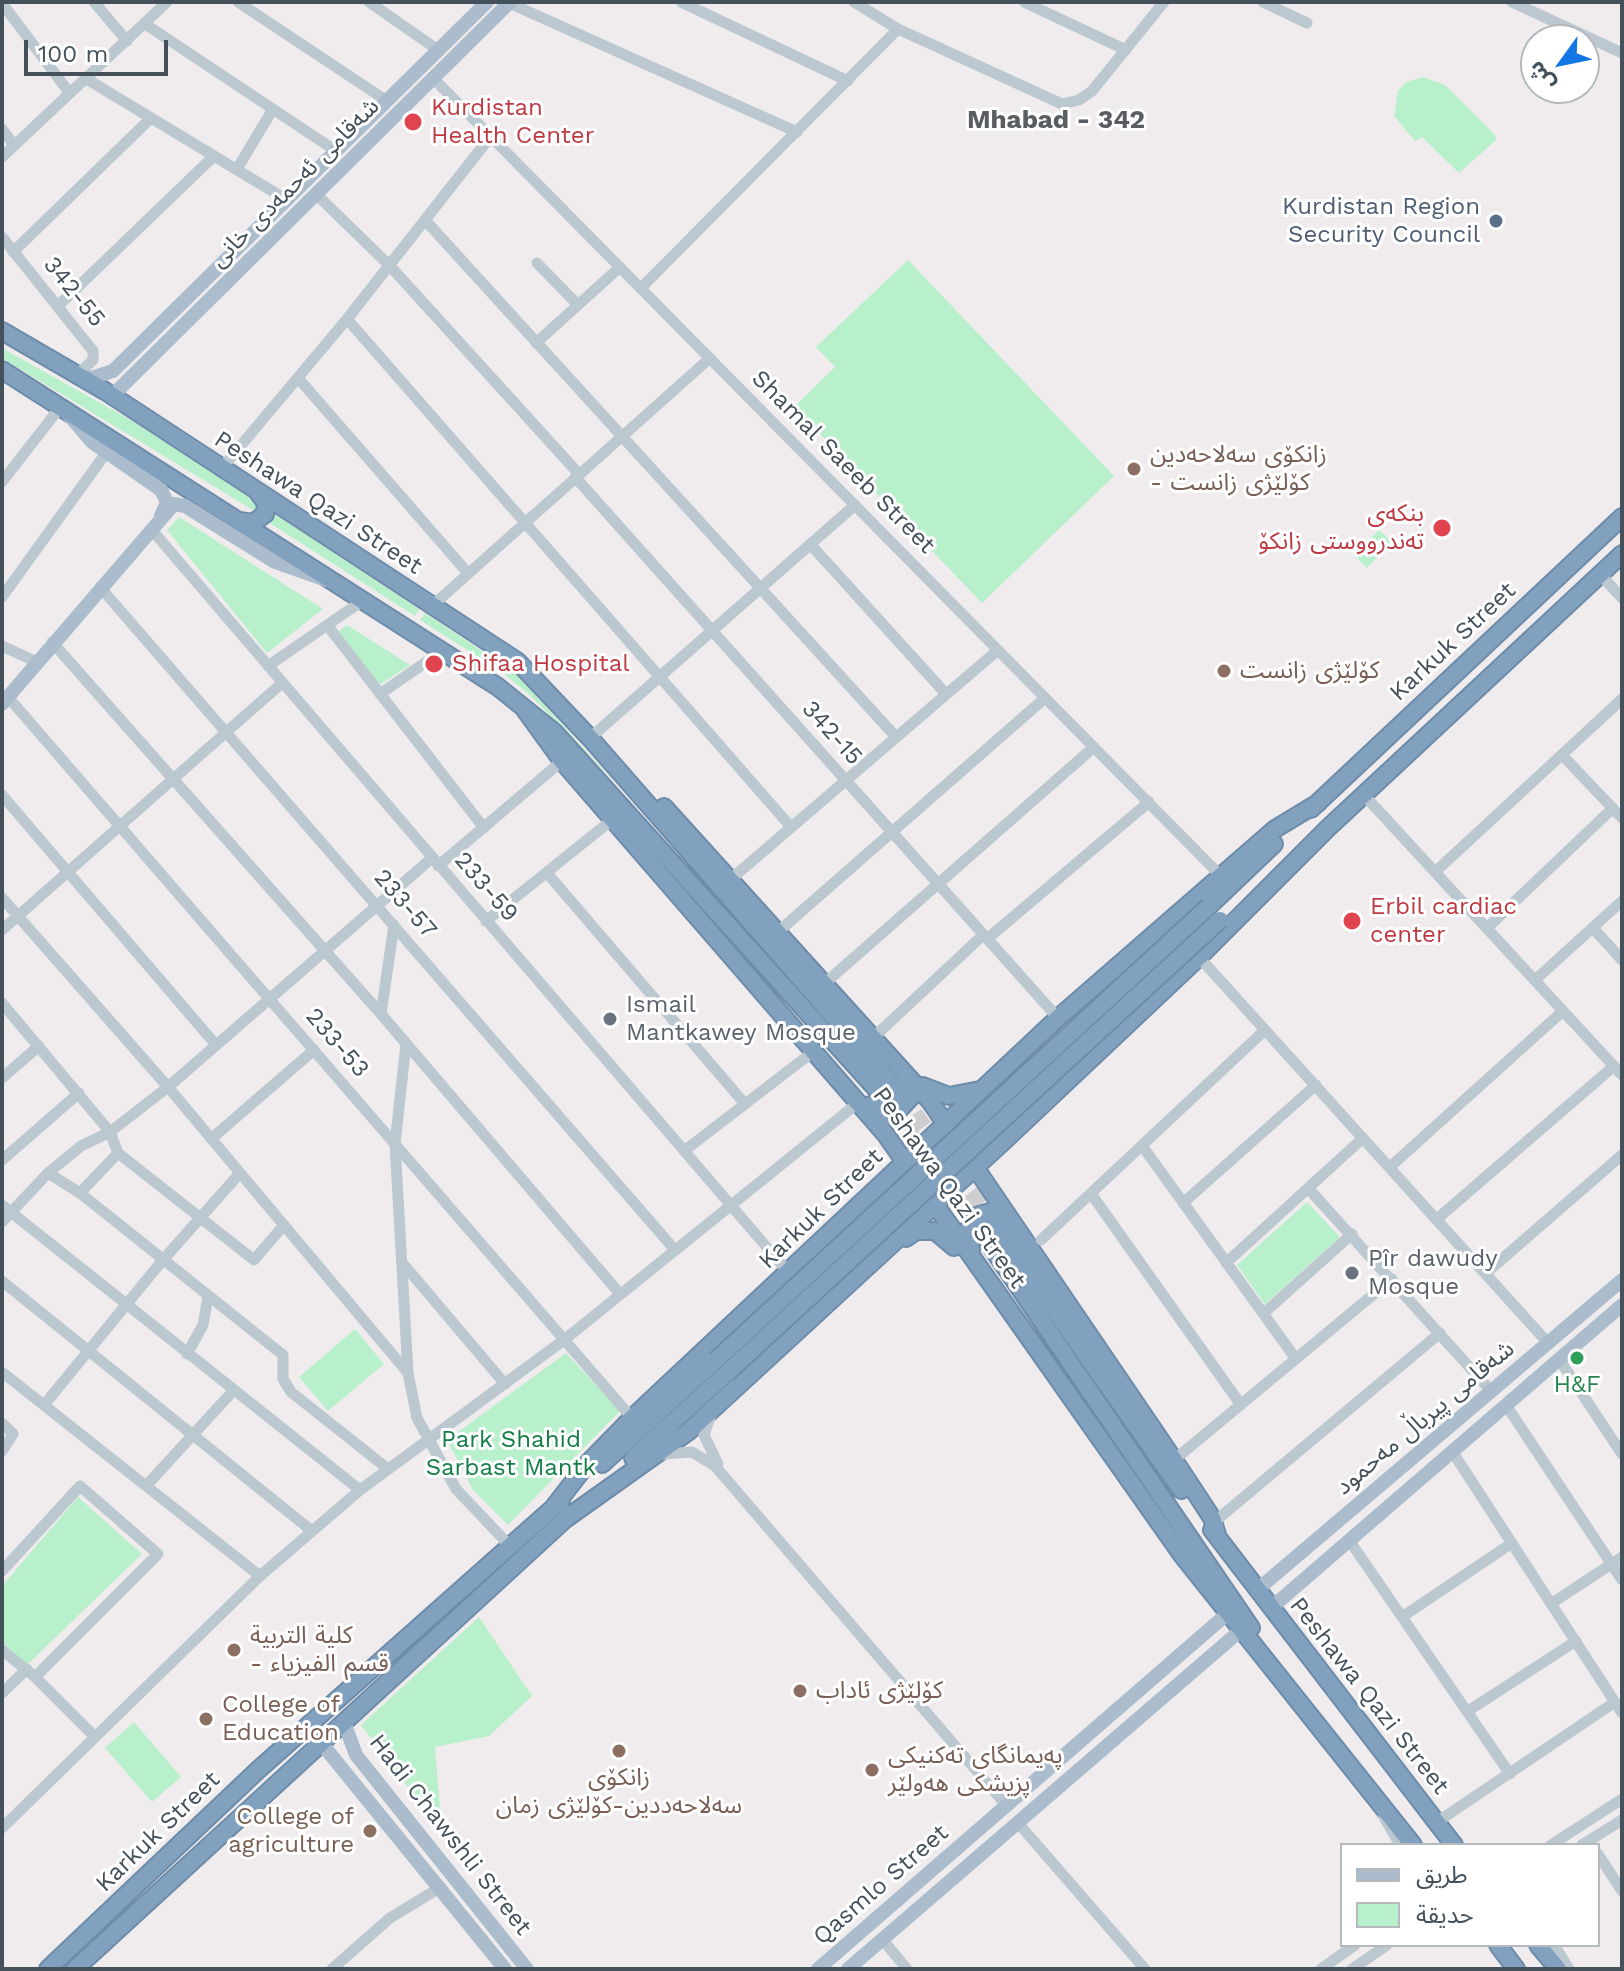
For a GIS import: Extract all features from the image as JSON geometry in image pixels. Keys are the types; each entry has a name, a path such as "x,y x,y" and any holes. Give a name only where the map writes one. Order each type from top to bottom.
{"highway":[{"name":"Peshawa Qazi Street","path":"2,331 112,396 517,661 590,738 895,1098 554,732 442,651 2,370"},
{"path":"239,521 253,523 265,514 266,503 256,490"},
{"name":"Karkuk Street","path":"75,1969 345,1725 716,1360 1209,906 1622,517"},
{"name":"Karkuk Street","path":"558,1514 727,1373 1220,920 1328,828 1622,554"},
{"path":"1560,575 1555,584 1558,593 1565,599 1578,596"},
{"path":"1522,609 1535,604 1542,608 1547,616 1543,628"},
{"name":"Peshawa Qazi Street","path":"525,710 562,761 909,1162 935,1197 948,1226 983,1277 1227,1614 1280,1676 1411,1843"},
{"name":"Peshawa Qazi Street","path":"590,738 630,770 892,1056 925,1095 945,1131 1013,1221"},
{"name":"Karkuk Street","path":"909,1162 945,1131 1058,1018 1275,829 1318,803"},
{"name":"Karkuk Street","path":"971,1167 1004,1141 1199,957 1328,828"},
{"path":"817,1054 877,1113 887,1117 908,1103 914,1093 892,1056"},
{"path":"903,1069 941,1095 963,1096 988,1085"},
{"path":"1005,1069 991,1093 998,1111 1016,1119 1042,1105"},
{"path":"935,1197 945,1131"},
{"path":"886,1135 895,1162 887,1177"},
{"path":"1004,1141 994,1177 1013,1221 1036,1244"},
{"path":"887,1177 909,1162 971,1167"},
{"path":"935,1197 971,1167"},
{"name":"Karkuk Street","path":"558,1514 587,1464 887,1177"},
{"name":"Karkuk Street","path":"48,1969 258,1770 509,1545 689,1431 887,1249 935,1197"},
{"path":"846,1217 858,1211 871,1212 886,1228 884,1246 864,1269"},
{"path":"983,1277 966,1238 967,1228 976,1216 989,1211 1002,1215 1036,1244"},
{"path":"887,1249 916,1231 935,1231 983,1277"},
{"name":"Peshawa Qazi Street","path":"1280,1676 990,1231 1216,1530 1257,1590 1453,1843"},
{"name":"Peshawa Qazi Street","path":"1036,1244 1216,1530"},
{"path":"1500,1947 1516,1969"},
{"path":"1540,1947 1558,1969"}],"main road":[{"name":"شەقامی ئەحمەدی خانی","path":"82,377 113,371 487,2"},
{"name":"شەقامی ئەحمەدی خانی","path":"112,396 509,2"},
{"path":"62,407 86,436 106,453 161,490 167,502 161,517"},
{"path":"5,700 174,504 181,504 275,562 333,582"},
{"name":"شەقامی پیرباڵ مەحمود","path":"1257,1590 1622,1280"},
{"name":"شەقامی پیرباڵ مەحمود","path":"1271,1608 1559,1359 1620,1313"},
{"path":"1295,1558 1309,1575"},
{"name":"Qasmlo Street","path":"818,1969 1227,1614"},
{"name":"Qasmlo Street","path":"848,1969 1241,1630"},
{"path":"1156,1676 1166,1681 1170,1692"},
{"name":"Hadi Chawshli Street","path":"345,1725 352,1749 527,1969"},
{"name":"Hadi Chawshli Street","path":"322,1744 505,1969"},
{"path":"338,1760 343,1752 352,1749"},
{"path":"902,1894 915,1911"},
{"path":"463,1916 475,1903"},
{"path":"477,1934 482,1926 490,1922"}],"street":[{"path":"94,2 127,41"},
{"path":"2,157 68,91 167,2"},
{"path":"238,2 387,101"},
{"path":"369,2 438,50"},
{"path":"509,2 797,132"},
{"path":"681,2 848,81"},
{"path":"854,2 875,6 898,29 1062,104 1086,96 1164,2"},
{"path":"1024,2 1126,50"},
{"path":"1263,2 1307,23"},
{"path":"1512,2 1622,53"},
{"path":"2,3 68,91"},
{"path":"145,24 336,151"},
{"path":"641,288 898,29"},
{"path":"85,78 287,200"},
{"name":"Shamal Saeeb Street","path":"433,78 1221,876"},
{"path":"237,169 273,109"},
{"path":"13,252 151,118"},
{"path":"2,129 14,145"},
{"path":"222,468 390,266 491,136"},
{"path":"58,306 214,156"},
{"name":"342-15","path":"316,194 390,266 1058,1018"},
{"path":"425,220 896,737"},
{"name":"342-55","path":"2,237 93,351 93,360 82,377"},
{"path":"537,263 578,305"},
{"path":"536,343 620,267"},
{"path":"347,319 791,827"},
{"path":"432,606 710,358"},
{"path":"298,378 467,572"},
{"path":"2,482 62,407"},
{"path":"2,597 106,453"},
{"path":"590,738 855,505"},
{"name":"233-59","path":"151,529 789,1273"},
{"path":"811,545 946,694"},
{"path":"1600,574 1622,598"},
{"name":"233-57","path":"100,587 675,1250"},
{"path":"268,666 362,601"},
{"path":"327,625 484,828"},
{"path":"52,642 381,1014 620,1294"},
{"path":"2,646 37,662"},
{"path":"731,879 998,650"},
{"path":"380,694 442,651"},
{"path":"2,930 282,683"},
{"path":"779,931 1045,698"},
{"name":"233-53","path":"5,700 120,826 632,1418"},
{"path":"1435,872 1620,705"},
{"path":"824,984 1094,747"},
{"path":"1562,755 1622,818"},
{"path":"2,1222 6,1208 48,1173 81,1146 110,1132 168,1087 377,906 484,828 562,761"},
{"path":"2,795 216,1045"},
{"path":"1364,795 1618,1071 1437,1219"},
{"path":"874,1037 985,937 1149,802"},
{"path":"1487,928 1613,808"},
{"path":"486,921 613,819"},
{"path":"547,873 745,1104"},
{"path":"2,898 168,1087 408,1373"},
{"path":"1535,980 1622,901"},
{"path":"381,1014 394,925"},
{"path":"1593,928 1622,960"},
{"path":"1199,957 1548,1343"},
{"path":"4,1009 110,1132 118,1153 254,1260 284,1225"},
{"path":"1390,1167 1563,1011"},
{"path":"1036,1244 1092,1195 1265,1030"},
{"path":"406,1044 395,1144 408,1373 417,1418 456,1489 509,1545"},
{"path":"2,1078 39,1046"},
{"path":"211,1139 314,1050"},
{"path":"684,1151 817,1054"},
{"path":"1183,1203 1316,1085"},
{"path":"2,1160 79,1093"},
{"path":"2,1828 260,1576 360,1490 564,1340 859,1102"},
{"path":"1226,1263 1363,1138"},
{"path":"1143,1147 1296,1359"},
{"path":"80,1193 118,1153"},
{"path":"1486,1273 1622,1155"},
{"path":"48,1173 80,1193 283,1355 283,1379 291,1392 388,1469"},
{"path":"44,1405 162,1261 240,1173"},
{"path":"1308,1188 1491,1391"},
{"path":"1092,1195 1241,1405"},
{"path":"6,1208 360,1490"},
{"path":"1264,1313 1352,1234"},
{"path":"404,1265 505,1384"},
{"path":"1174,1460 1392,1279"},
{"path":"2,1281 312,1531"},
{"path":"187,1354 203,1325 208,1297"},
{"path":"1216,1530 1440,1333"},
{"path":"1559,1359 1622,1454"},
{"path":"2,1372 260,1576"},
{"path":"146,1486 192,1432 233,1391"},
{"path":"719,1402 707,1422 704,1435 729,1481"},
{"path":"1506,1405 1617,1561 1622,1580"},
{"path":"2,1423 13,1434 2,1451"},
{"path":"640,1463 666,1453 687,1451 705,1457 729,1481 1006,1805"},
{"path":"1437,1822 1618,1707 1452,1451"},
{"path":"2,1571 80,1486 158,1554 31,1673 2,1693"},
{"path":"1349,1540 1510,1774"},
{"path":"1402,1617 1512,1543"},
{"path":"1552,1603 1617,1561"},
{"path":"1468,1711 1576,1641"},
{"path":"2,1650 31,1673 94,1736"},
{"path":"1365,1786 1399,1843"},
{"path":"1554,1843 1622,1799"},
{"path":"1589,1843 1622,1820"},
{"path":"1018,1823 1145,1969"},
{"path":"1600,1857 1622,1891"},
{"path":"332,1969 390,1918 441,1887"},
{"path":"882,1939 907,1969"},
{"path":"1321,1969 1352,1947"},
{"path":"1352,1969 1384,1947"},
{"path":"1555,1947 1569,1969"}],"green space":[{"path":"1423,77 1445,85 1495,135 1496,140 1459,173 1422,137 1415,141 1394,116 1398,91 1406,82"},
{"path":"908,260 1114,476 982,603 794,407 835,367 816,347"},
{"path":"2,348 134,422 258,503 259,509 253,510 2,358"},
{"path":"273,513 419,609 415,616 268,522"},
{"path":"179,517 323,609 267,653 167,530"},
{"path":"1379,530 1392,542 1367,568 1354,555"},
{"path":"425,613 515,673 616,784 530,695 499,670 420,620"},
{"path":"347,625 410,665 376,687 336,633"},
{"path":"1307,1202 1340,1237 1265,1304 1237,1265"},
{"path":"355,1329 384,1364 328,1411 299,1377"},
{"name":"Park Shahid Sarbast Mantk","path":"566,1353 620,1411 508,1525 473,1490 447,1440"},
{"path":"78,1497 142,1554 27,1665 2,1642 2,1586"},
{"path":"479,1617 532,1696 489,1736 435,1747 442,1833 361,1725"},
{"path":"134,1722 181,1777 152,1802 105,1748"}],"tunnel":[{"path":"901,1094 992,1222"},
{"path":"890,1104 981,1232"}],"place":[{"name":"Kurdistan Health Center","path":"413,122"},
{"name":"Kurdistan Region Security Council","path":"1496,221"},
{"name":"زانکۆی سەلاحەدین - کۆلێژی زانست","path":"1134,469"},
{"name":"بنکەی تەندرووستی زانکۆ","path":"1442,528"},
{"name":"Shifaa Hospital","path":"434,664"},
{"name":"کۆلێژی زانست","path":"1224,671"},
{"name":"Erbil cardiac center","path":"1352,921"},
{"name":"Ismail Mantkawey Mosque","path":"610,1019"},
{"name":"Pîr dawudy Mosque","path":"1352,1273"},
{"name":"H&F","path":"1577,1358"},
{"name":"كلية التربية - قسم الفيزياء","path":"234,1650"},
{"name":"کۆلێژی ئاداب","path":"800,1691"},
{"name":"College of Education","path":"206,1719"},
{"name":"زانکۆی سەلاحەددین-کۆلێژی زمان","path":"619,1751"},
{"name":"پەیمانگای تەکنیکی پزیشکی هەولێر","path":"872,1770"},
{"name":"College of agriculture","path":"370,1831"}],"district":[{"name":"Mhabad - 342","path":"1056,120"}]}
